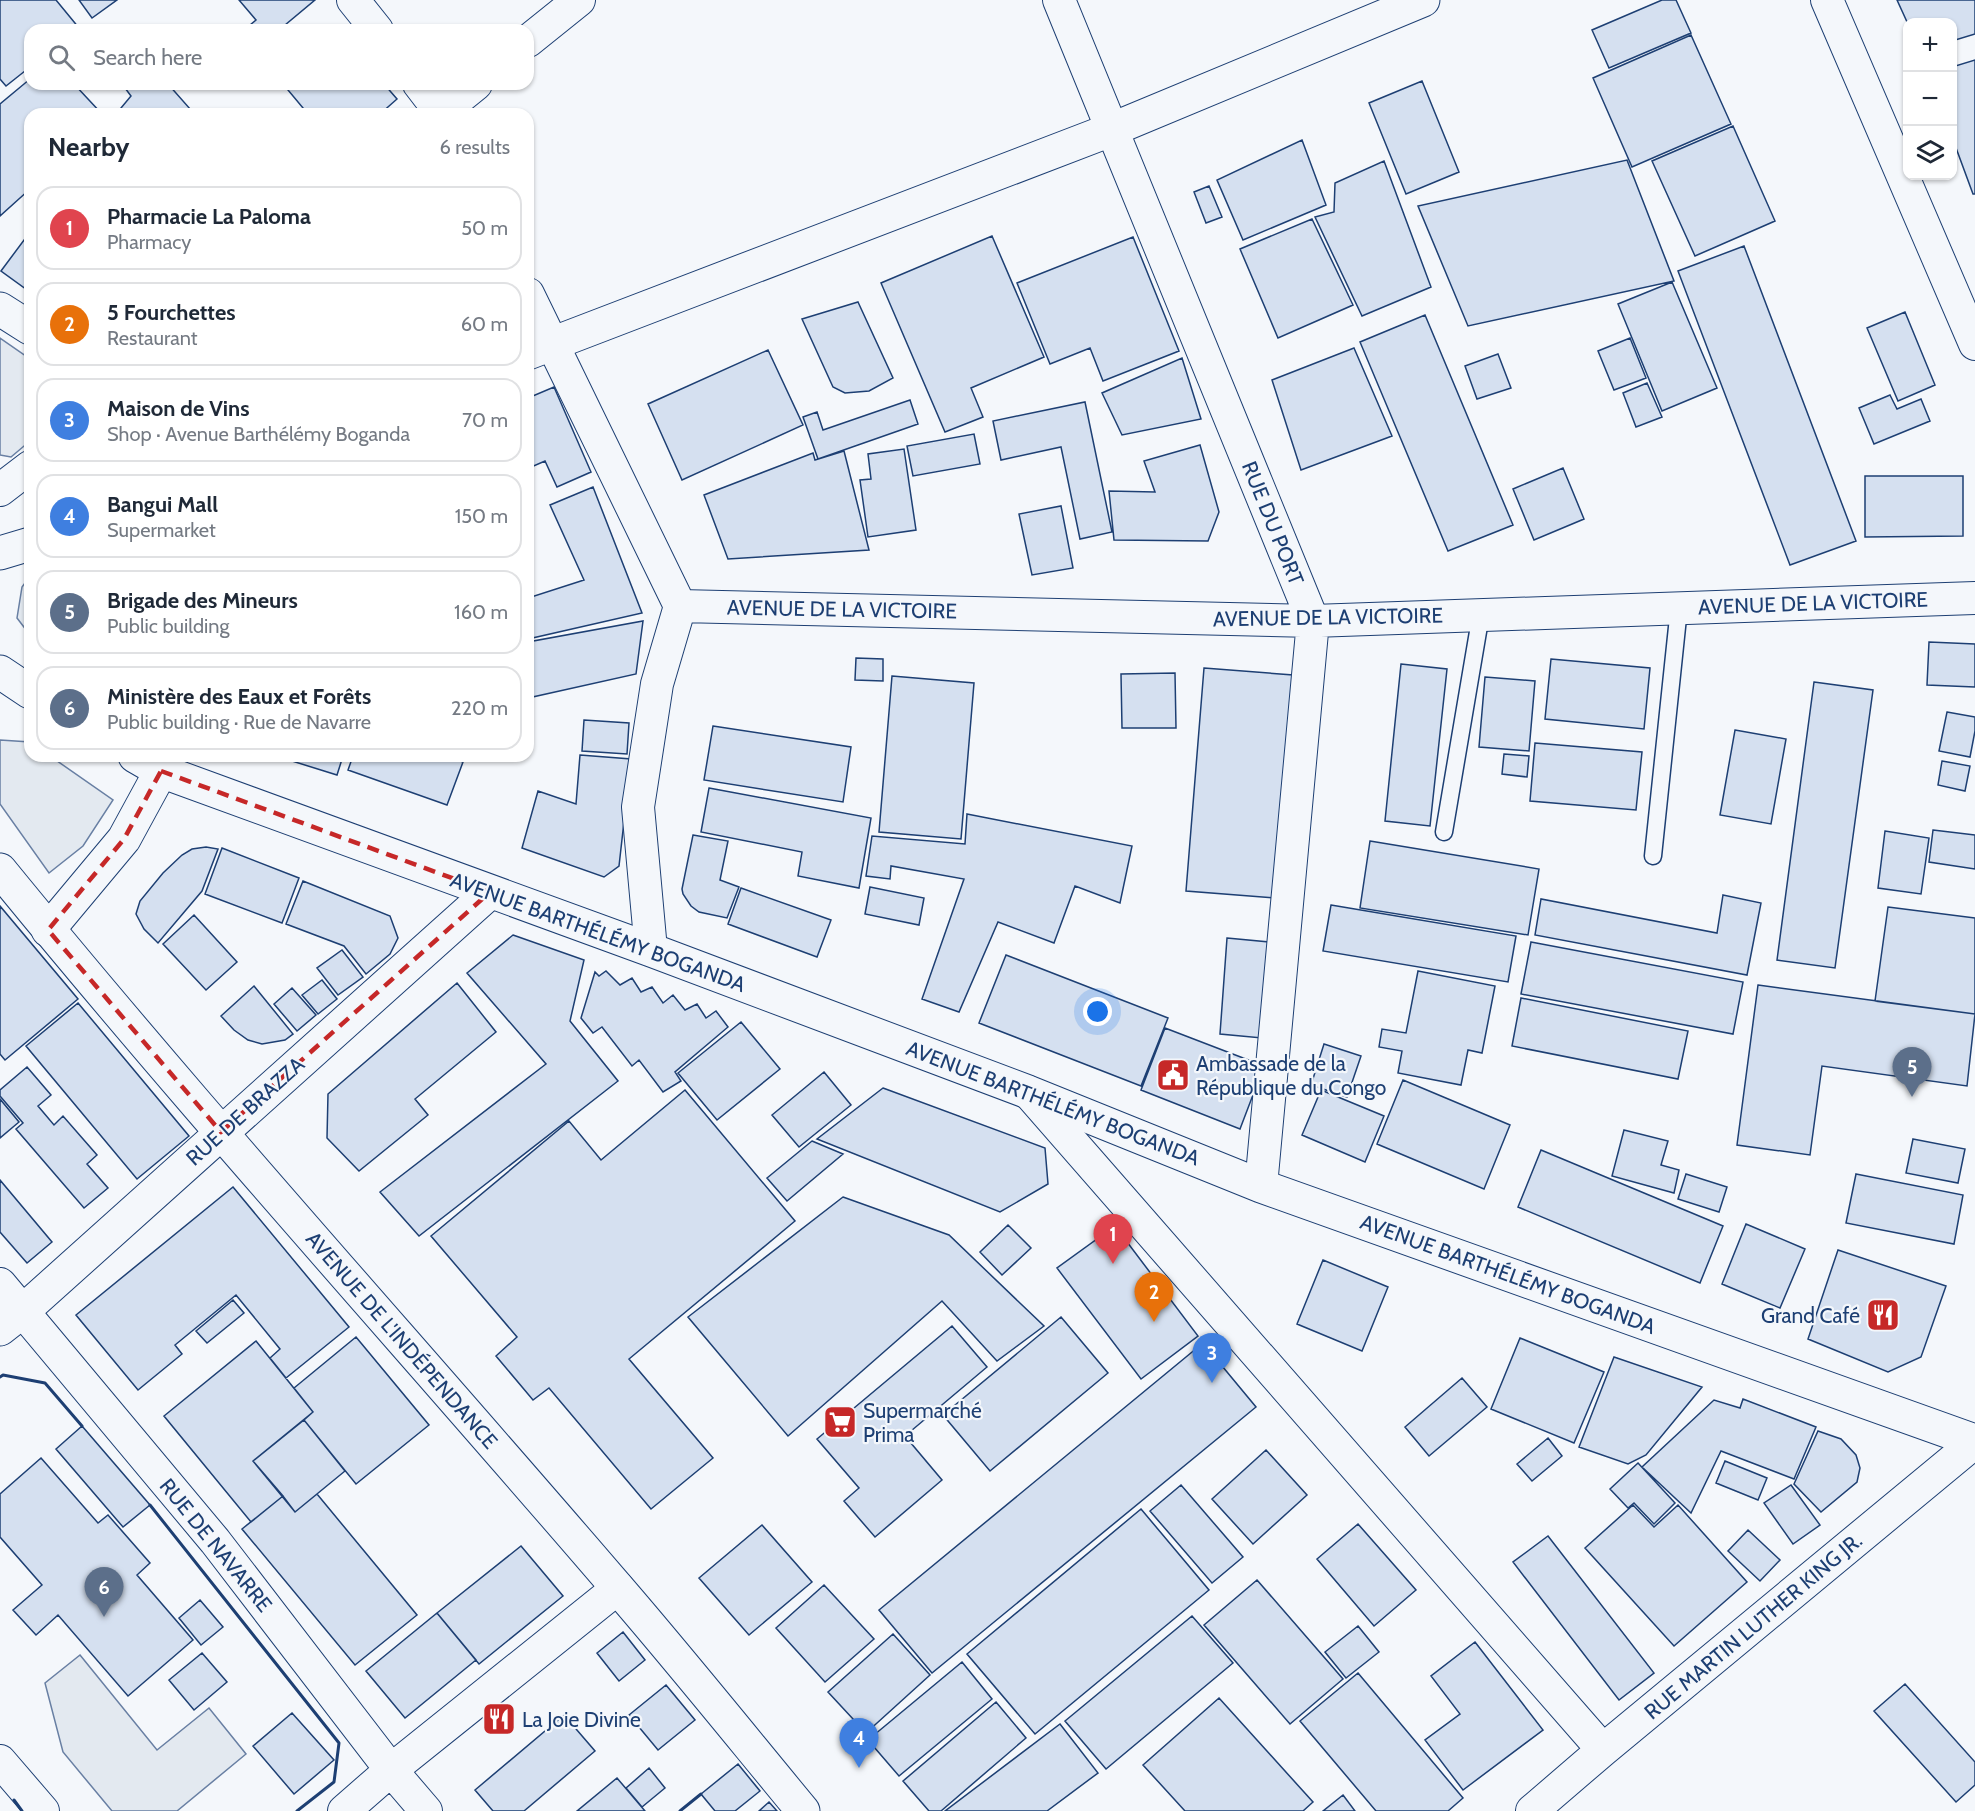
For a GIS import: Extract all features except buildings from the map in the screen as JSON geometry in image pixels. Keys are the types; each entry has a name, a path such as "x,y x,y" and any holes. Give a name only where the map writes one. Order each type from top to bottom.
{"main road":[{"path":"540,348 1113,129 1423,0"},
{"path":"0,309 24,324"},
{"path":"0,553 24,546"},
{"path":"0,672 24,688"},
{"path":"48,930 124,839 153,762"},
{"name":"AVENUE BARTHÉLÉMY BOGANDA","path":"156,762 490,892 1028,1092 1261,1186 1975,1442"},
{"name":"AVENUE DE L'INDÉPENDANCE","path":"0,870 48,930 221,1132 618,1588 803,1811"},
{"name":"RUE DE BRAZZA","path":"11,1320 490,892"}],"street":[{"path":"353,0 371,24"},
{"path":"534,36 579,0"},
{"name":"RUE DU PORT","path":"1059,0 1313,621 1261,1186"},
{"path":"1827,0 1975,344"},
{"path":"423,90 437,108"},
{"path":"448,108 469,90"},
{"path":"534,321 540,348 680,606 657,684 638,807 651,950"},
{"path":"0,490 24,472"},
{"name":"AVENUE DE LA VICTOIRE","path":"680,606 1313,621 1975,598"},
{"path":"1028,1092 1603,1750"},
{"name":"RUE DE NAVARRE","path":"0,1284 11,1320 215,1540 391,1770 426,1811"},
{"name":"RUE MARTIN LUTHER KING JR.","path":"1532,1811 1975,1442"},
{"path":"344,1811 391,1770 618,1588"},
{"path":"0,1761 43,1811"}],"lane":[{"path":"1653,856 1679,608"},
{"path":"1444,832 1481,614"}],"highlighted area":[{"path":"161,771 490,892 221,1132 48,930 124,839"}],"shaded area":[{"path":"0,338 24,355 24,446 11,457 0,455"},
{"path":"24,584 24,627 17,618"},
{"path":"0,740 24,742 24,762 59,762 113,800 83,846 49,873 0,804"},
{"path":"80,1655 157,1750 209,1708 246,1754 177,1811 112,1811 63,1752 45,1683"}],"wall":[{"path":"0,1377 3,1375 45,1383 82,1426"},
{"path":"150,1505 339,1743 334,1782 297,1811"},
{"path":"680,1811 701,1794"},
{"path":"14,1800 22,1811"}],"place":[{"name":"Ambassade de la République du Congo","path":"1173,1075"},
{"name":"Brigade des Mineurs","path":"1912,1097"},
{"name":"Pharmacie La Paloma","path":"1113,1264"},
{"name":"Grand Café","path":"1883,1315"},
{"name":"5 Fourchettes","path":"1154,1322"},
{"name":"Maison de Vins","path":"1212,1383"},
{"name":"Supermarché Prima","path":"840,1422"},
{"name":"Ministère des Eaux et Forêts","path":"104,1617"},
{"name":"La Joie Divine","path":"499,1719"},
{"name":"Bangui Mall","path":"859,1768"}]}
